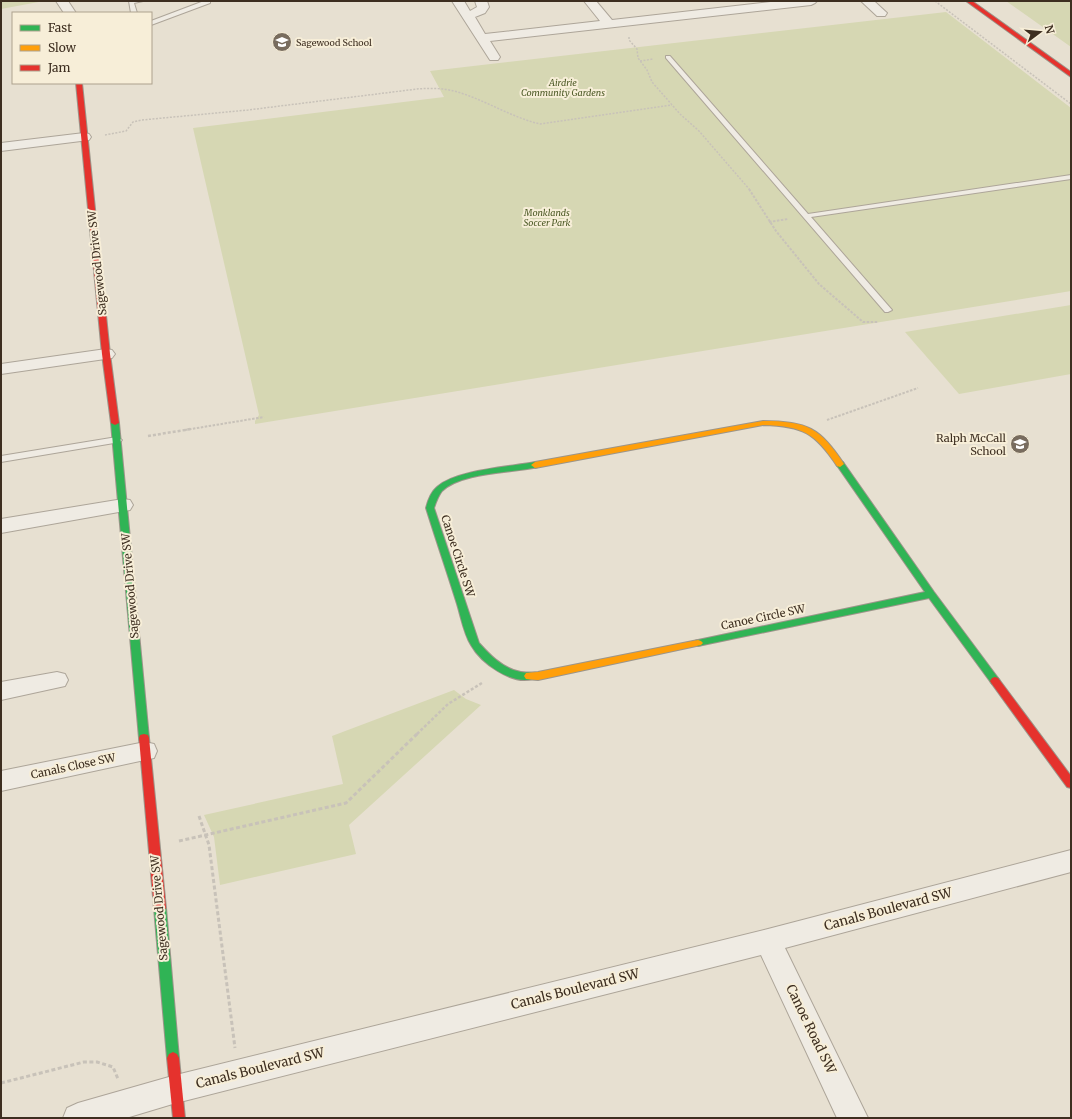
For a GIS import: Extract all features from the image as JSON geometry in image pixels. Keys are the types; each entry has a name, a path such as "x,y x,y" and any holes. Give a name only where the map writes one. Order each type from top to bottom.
{"street":[{"path":"62,1 69,12"},
{"path":"458,1 494,56"},
{"path":"468,16 481,10 483,6 481,1"},
{"path":"590,1 609,24"},
{"path":"482,38 609,24 735,5 811,1"},
{"path":"867,1 881,13"},
{"path":"969,1 1071,75"},
{"name":"Sagewood Drive SW","path":"79,84 106,354 117,440 179,1118"},
{"path":"1,147 84,138"},
{"path":"1,369 106,354"},
{"name":"Canoe Circle SW","path":"931,594 538,676 519,676 503,670 486,658 475,644 430,508 431,499 435,490 456,479 763,423 783,423 804,428 816,435 824,443 931,594 1071,784"},
{"path":"1,526 123,505"},
{"path":"1,691 57,680"},
{"name":"Canals Close SW","path":"1,781 145,751"},
{"name":"Canals Boulevard SW","path":"78,1118 176,1089 768,941 1071,861"},
{"name":"Canoe Road SW","path":"768,941 853,1118"}],"lane":[{"path":"134,12 131,2 140,1"},
{"path":"152,23 208,3 207,1"},
{"path":"668,57 888,310"},
{"path":"806,216 1071,177"},
{"path":"1,459 117,440"}],"path":[{"path":"934,1 1071,104"},
{"path":"637,49 638,58 647,70 652,82 672,105 699,131 750,190 776,231 819,284 863,322 867,323 896,319 888,310"},
{"path":"84,138 126,131 133,122 142,120 248,110 411,89 432,88 452,91 524,121 540,124 672,105"},
{"path":"804,428 918,388"},
{"path":"148,436 264,417"},
{"path":"154,847 346,803 448,704 503,670"},
{"path":"198,816 209,845 238,1073"},
{"path":"1,1083 71,1065 91,1062 97,1062 113,1067 118,1079"}],"green space":[{"path":"1,1 44,1 1,9"},
{"path":"1006,1 1071,1 1071,47"},
{"name":"Monklands Soccer Park","path":"946,12 1071,108 1071,291 255,424 255,421 259,415 193,128 444,97 430,71"},
{"path":"1071,305 1071,374 959,394 905,332"},
{"path":"454,690 466,699 481,705 349,825 356,854 220,885 214,837 204,815 343,784 332,736"}],"traffic: fast":[{"path":"115,423 144,738"},
{"path":"840,464 931,594 995,681"},
{"path":"529,676 521,676 505,671 492,662 475,644 430,508 437,491 449,482 472,475 535,465"},
{"path":"698,643 931,594"},
{"path":"160,908 173,1058"}],"traffic: slow":[{"path":"535,465 763,423 788,425 805,429 819,437 831,450 840,464"},
{"path":"529,676 538,676 698,643"}],"traffic: jam":[{"path":"969,1 1071,75"},
{"path":"79,84 106,354 115,423"},
{"path":"995,681 1071,784"},
{"path":"144,738 160,908"},
{"path":"173,1058 179,1118"}],"place":[{"name":"Sagewood School","path":"282,42"},
{"name":"Ralph McCall School","path":"1020,444"}],"park label":[{"name":"Airdrie Community Gardens","path":"563,88"}]}
